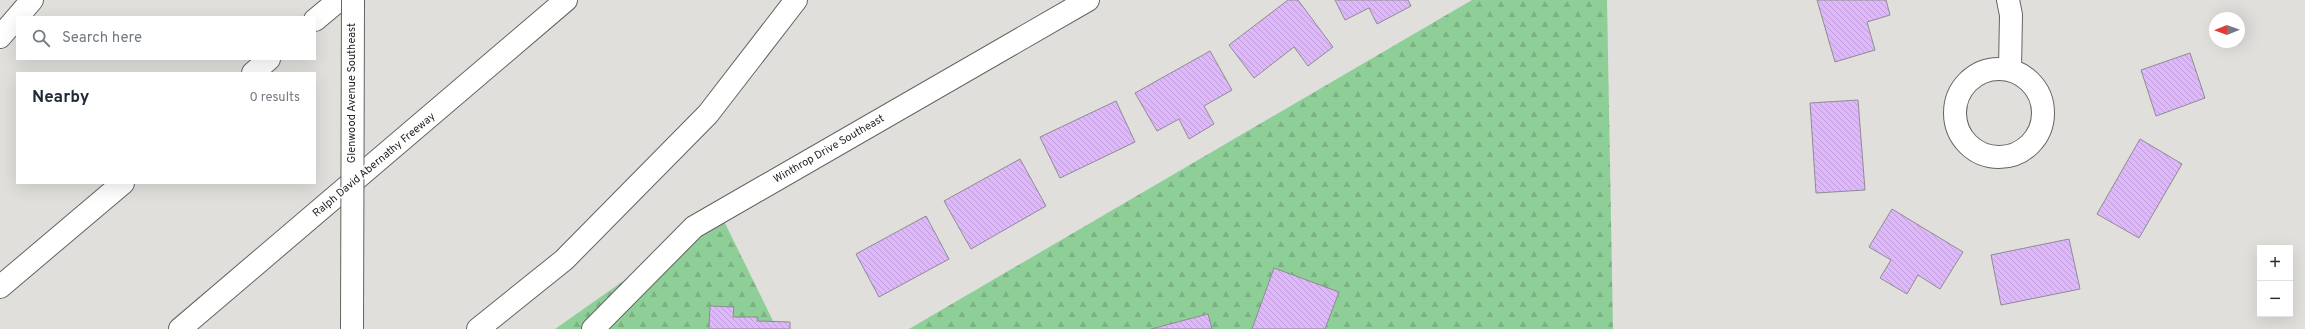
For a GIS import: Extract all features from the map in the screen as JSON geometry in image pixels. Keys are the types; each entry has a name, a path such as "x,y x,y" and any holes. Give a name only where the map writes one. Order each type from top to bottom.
{"main road":[{"path":"18,16 32,0"},
{"path":"316,19 339,0"},
{"name":"Glenwood Avenue Southeast","path":"352,0 352,329"},
{"name":"Ralph David Abernathy Freeway","path":"180,329 566,0"},
{"path":"478,329 564,260 708,114 796,0"},
{"name":"Winthrop Drive Southeast","path":"593,329 694,227 1088,0"},
{"path":"2008,0 2011,15 2010,69"},
{"path":"0,37 16,18"},
{"path":"254,72 268,60"},
{"path":"1993,68 2010,69 2024,75 2035,86 2043,106 2043,121 2038,135 2028,147 2014,155 1990,156 1976,151 1964,140 1955,120 1955,104 1961,90 1978,73 1993,68"},
{"path":"0,287 122,184"}],"green space":[{"path":"1472,0 1607,0 1613,329 909,329"},
{"path":"720,213 777,329 555,329"}],"building":[{"path":"1288,0 1298,0 1333,47 1308,66 1294,47 1254,78 1229,45"},
{"path":"1335,0 1408,0 1411,6 1377,24 1369,8 1345,20"},
{"path":"1817,0 1886,0 1890,15 1867,22 1875,50 1835,62"},
{"path":"1210,51 1232,90 1204,106 1214,124 1189,139 1179,119 1157,131 1135,93"},
{"path":"2190,53 2205,98 2156,116 2141,70"},
{"path":"1858,100 1865,190 1816,193 1810,103"},
{"path":"1116,101 1135,142 1060,178 1040,137"},
{"path":"2140,139 2182,164 2139,238 2097,214"},
{"path":"1020,159 1046,206 971,249 944,201"},
{"path":"1892,209 1963,252 1940,289 1918,275 1907,294 1880,278 1891,260 1869,247"},
{"path":"926,216 949,259 879,297 856,254"},
{"path":"2069,239 2080,289 2001,305 1991,255"},
{"path":"1274,268 1339,292 1325,329 1252,329"},
{"path":"710,306 734,307 733,317 758,317 757,321 790,322 790,329 709,329"},
{"path":"1208,314 1212,329 1151,329"}]}
